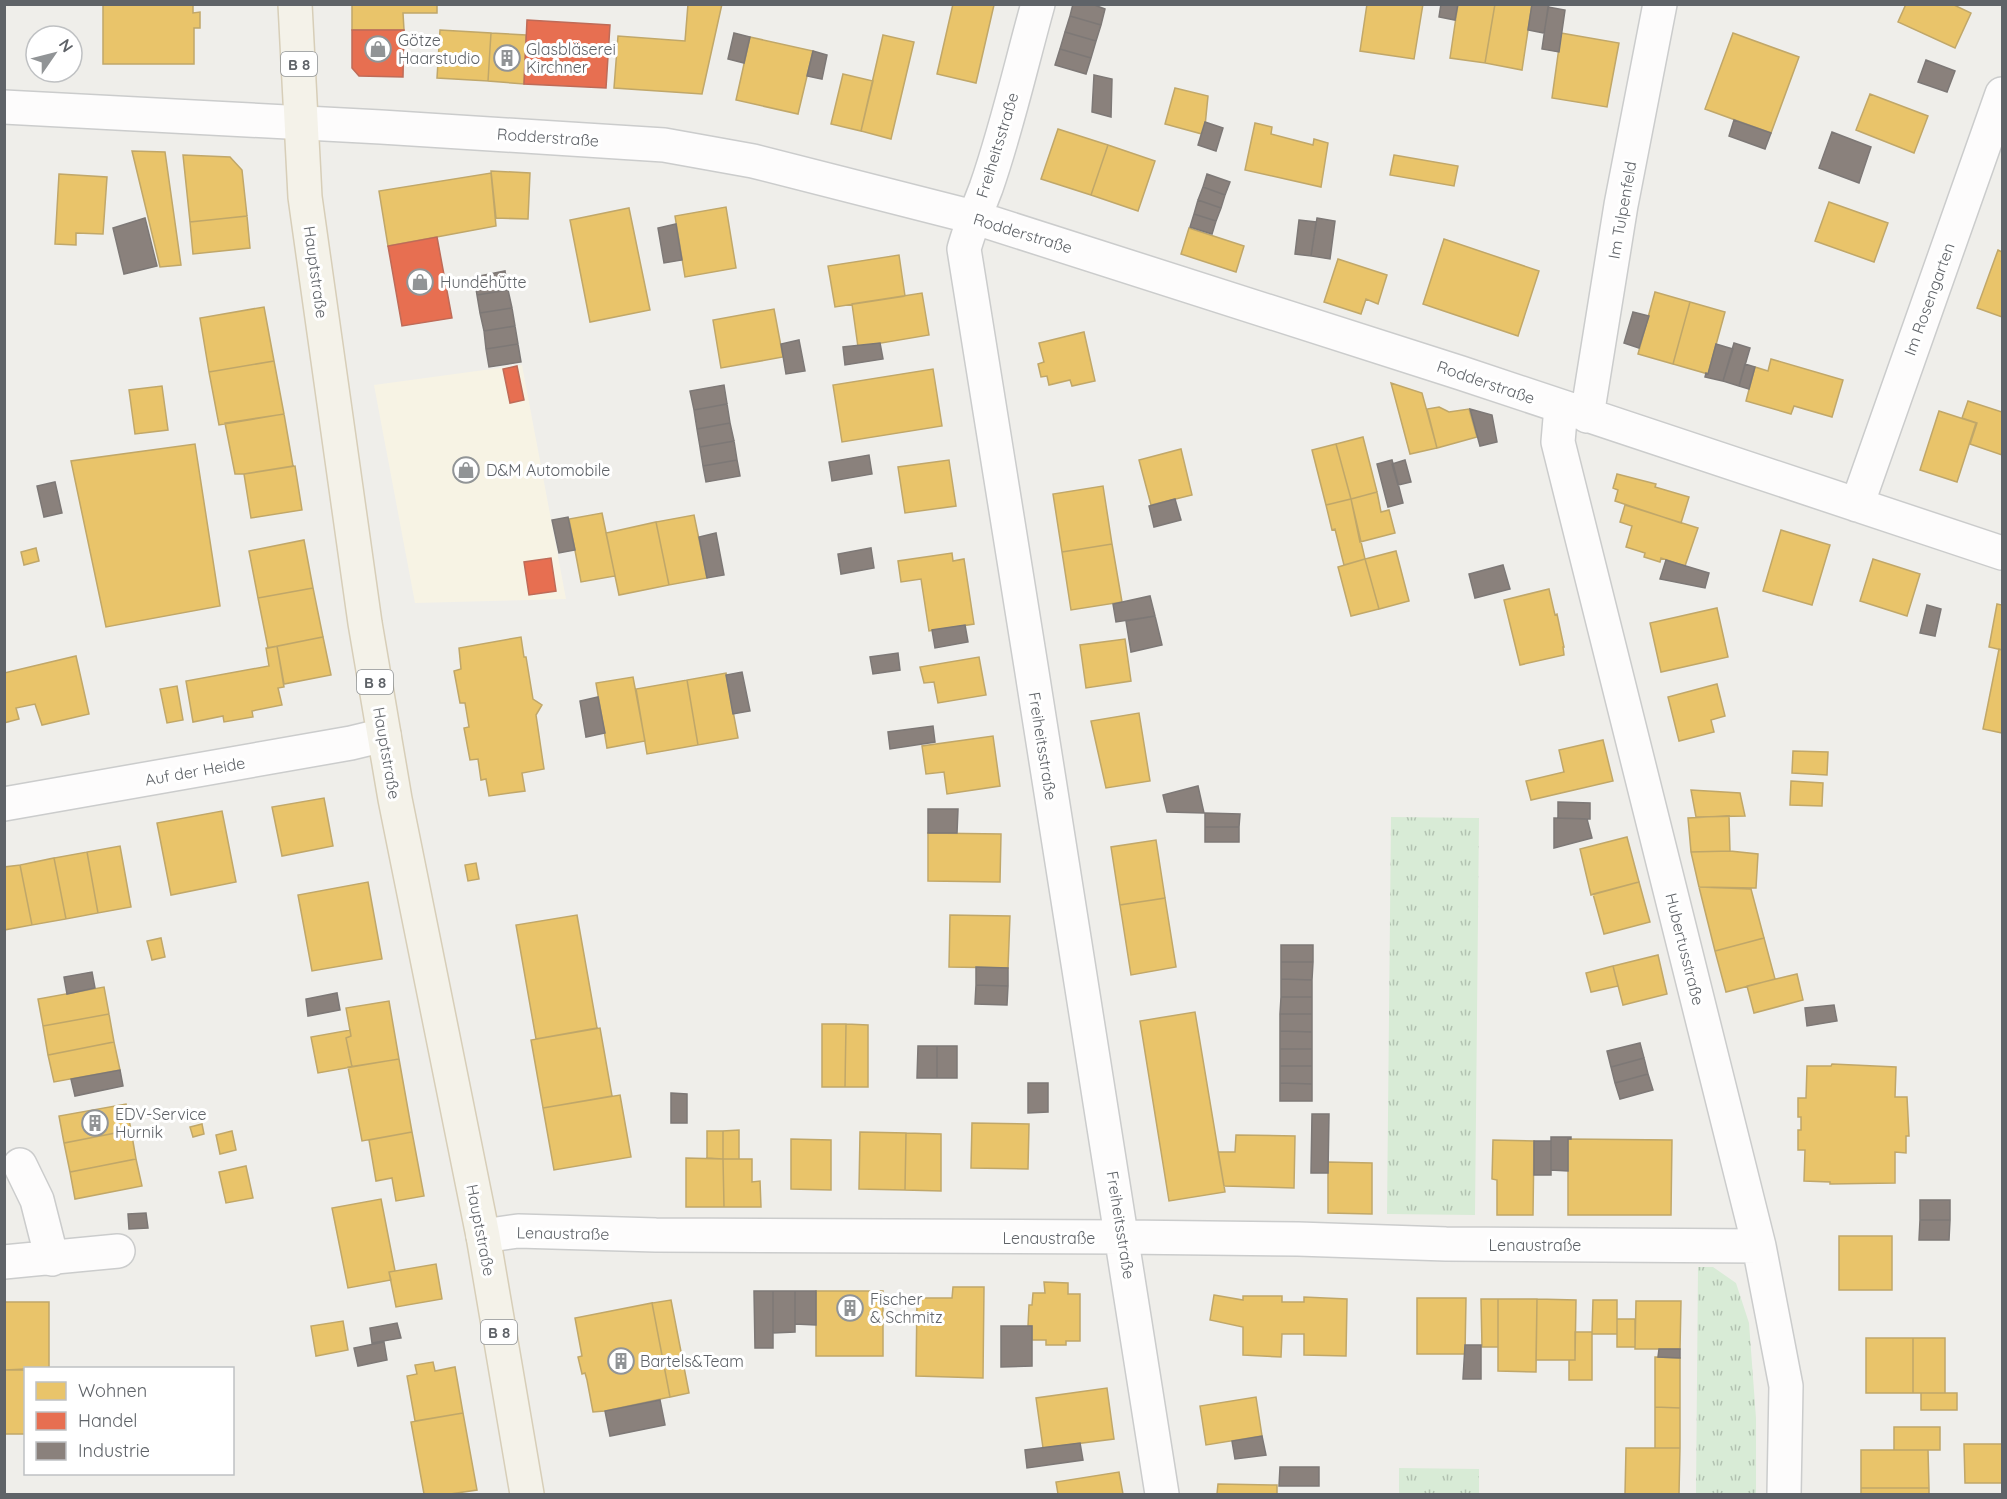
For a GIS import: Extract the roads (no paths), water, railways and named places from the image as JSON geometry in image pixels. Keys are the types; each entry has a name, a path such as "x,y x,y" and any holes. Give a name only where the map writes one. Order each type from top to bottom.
{"main road":[{"name":"Hauptstraße","path":"296,4 307,207 350,520 395,799 483,1236 527,1494"}],"street":[{"name":"Freiheitsstraße","path":"1038,4 989,178 973,217 964,249 1162,1494"},
{"name":"Im Tulpenfeld","path":"1574,412 1622,205 1660,4"},
{"name":"Im Rosengarten","path":"1857,505 2002,94"},
{"name":"Rodderstraße","path":"4,107 664,145 753,161 973,217 1461,373 2002,553"},
{"name":"Hubertusstraße","path":"1574,412 1558,442 1759,1246 1786,1386 1784,1494"},
{"name":"Auf der Heide","path":"4,804 351,743 384,735"},
{"path":"21,1165 37,1200 52,1259"},
{"name":"Lenaustraße","path":"483,1236 518,1231 680,1236 1123,1238 1759,1246"},
{"path":"4,1262 118,1251"}],"place":[{"name":"Götze Haarstudio","path":"378,49"},
{"name":"Glasbläserei Kirchner","path":"507,58"},
{"name":"Hundehütte","path":"420,282"},
{"name":"D&M Automobile","path":"466,470"},
{"name":"EDV-Service Hurnik","path":"95,1123"},
{"name":"Fischer & Schmitz","path":"850,1308"},
{"name":"Bartels&Team","path":"621,1361"}]}
